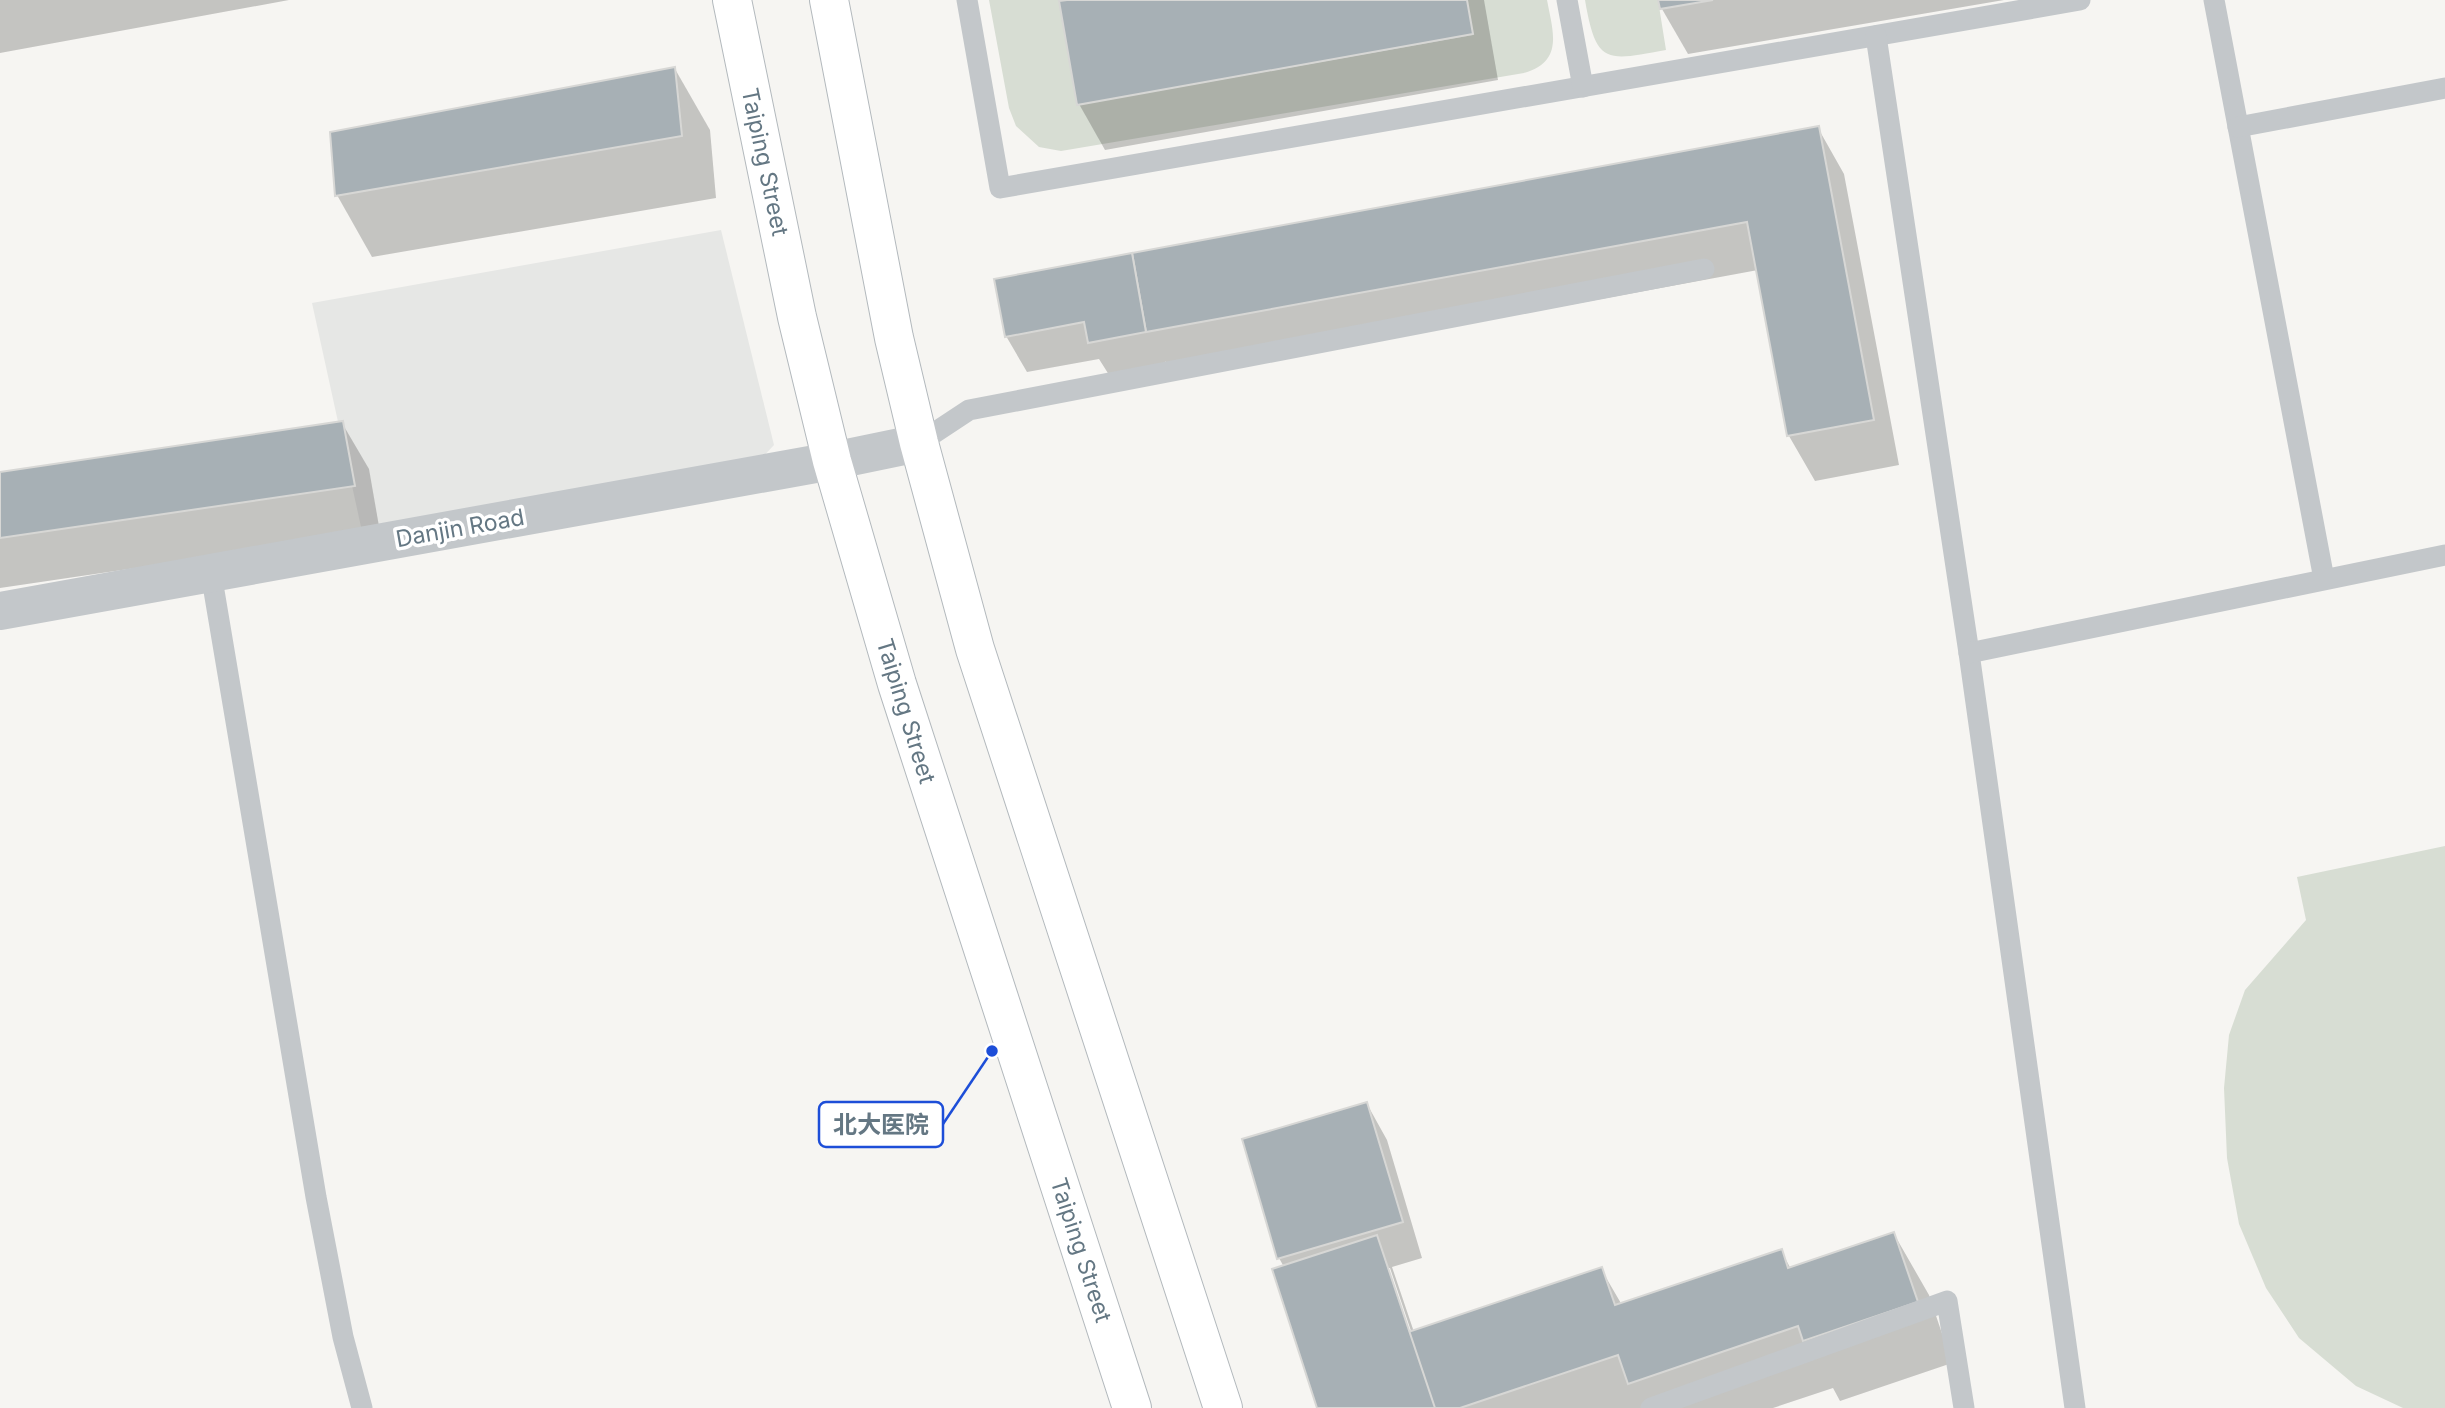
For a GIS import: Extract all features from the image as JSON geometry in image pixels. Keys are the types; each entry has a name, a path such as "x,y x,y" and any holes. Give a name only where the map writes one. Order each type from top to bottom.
{"main road":[{"name":"Taiping Street","path":"732,0 797,317 832,461 897,684 1132,1408"},
{"path":"829,0 894,338 919,443 969,626 997,720 1223,1408"}],"street":[{"name":"Danjin Road","path":"0,611 919,443"}],"lane":[{"path":"967,0 1000,188 2080,0"},
{"path":"1567,0 1583,87"},
{"path":"2214,0 2324,579"},
{"path":"1875,36 1969,653 2075,1408"},
{"path":"2238,127 2445,88"},
{"path":"919,443 969,410 1704,269"},
{"path":"1969,653 2445,555"},
{"path":"211,573 316,1197 343,1337 362,1408"},
{"path":"1651,1408 1947,1301 1964,1408"}],"shaded area":[{"path":"989,0 1059,0 1078,105 1473,35 1467,0 1547,0 1553,44 1545,61 1537,68 1524,73 1061,151 1039,147 1016,126 1009,108"},
{"path":"1585,0 1658,0 1666,50 1630,56 1607,54 1594,37"},
{"path":"721,230 774,445 760,460 361,527 312,303"},
{"path":"2445,846 2445,1408 2403,1408 2356,1386 2299,1338 2266,1288 2239,1224 2227,1158 2224,1088 2229,1035 2245,990 2306,920 2297,877"}],"building":[{"path":"1467,0 1473,34 1077,105 1059,1"},
{"path":"1658,0 1713,0 1660,9"},
{"path":"675,67 682,136 335,196 330,132"},
{"path":"1819,126 1874,420 1787,436 1747,222 1146,332 1132,253"},
{"path":"1132,253 1146,332 1088,343 1084,322 1005,337 994,279"},
{"path":"343,421 355,486 0,538 0,472"},
{"path":"1367,1102 1403,1222 1277,1259 1242,1139"},
{"path":"1894,1232 1918,1302 1803,1341 1798,1326 1628,1384 1618,1355 1460,1408 1324,1408 1310,1365 1602,1267 1615,1305 1782,1249 1788,1268"},
{"path":"1377,1235 1435,1408 1317,1408 1272,1269"}],"place":[{"name":"北大医院","path":"992,1051"}]}
